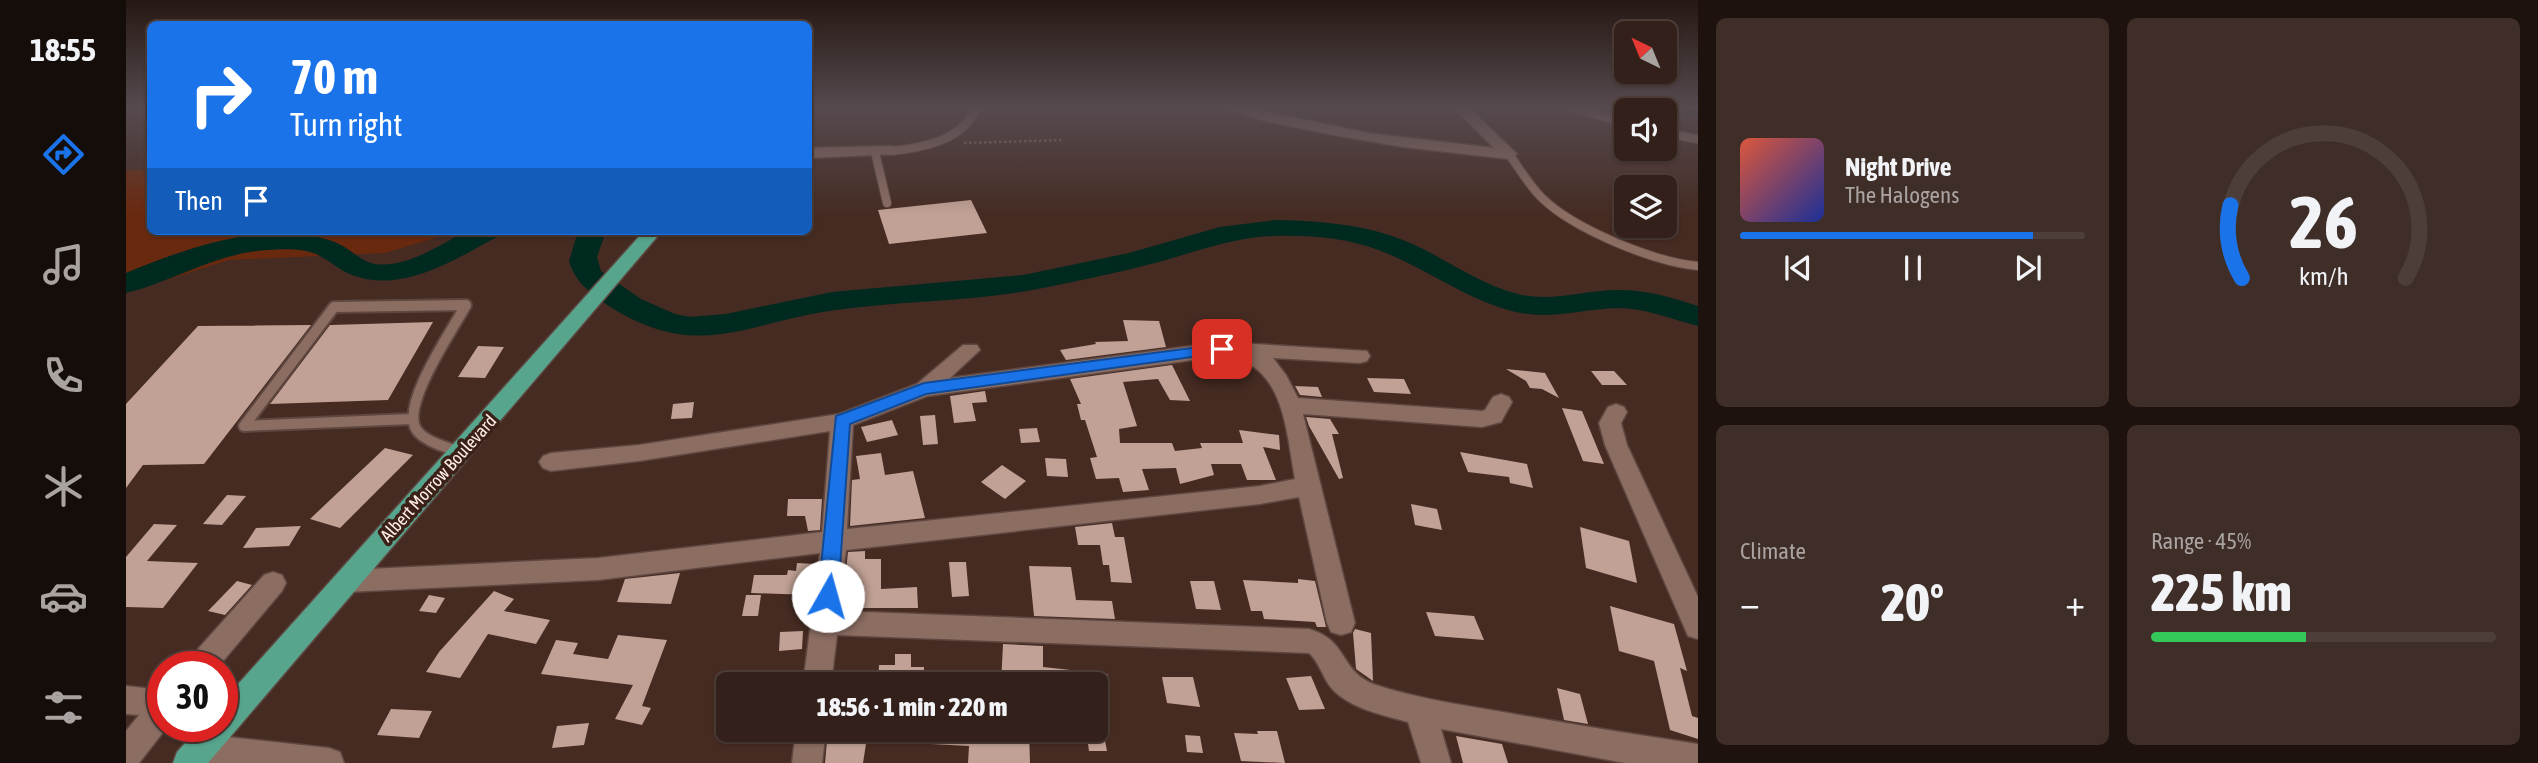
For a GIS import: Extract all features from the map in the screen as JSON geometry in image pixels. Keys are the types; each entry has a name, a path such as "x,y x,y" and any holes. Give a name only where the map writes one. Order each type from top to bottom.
{"highway":[{"name":"Albert Morrow Boulevard","path":"238,706 502,407 650,235"},
{"name":"Albert Morrow Boulevard","path":"194,756 206,742"}],"street":[{"path":"1410,144 1509,154"},
{"path":"1498,144 1509,154"},
{"path":"812,153 883,152"},
{"path":"551,462 639,453 842,421 924,388 1222,349 1284,349 1323,356 1360,356"},
{"path":"924,388 970,350"},
{"path":"1242,351 1270,366 1289,405 1341,623"},
{"path":"1289,405 1482,419 1493,416 1501,402"},
{"path":"1616,412 1610,423 1616,444 1698,627"},
{"path":"818,672 834,543 842,421"},
{"path":"347,581 598,569 959,526 1260,495 1308,486"},
{"path":"214,651 273,583"},
{"path":"824,622 1309,641 1320,643 1326,649 1340,678 1351,688 1420,711 1599,745 1698,759"},
{"path":"126,700 147,702"},
{"path":"1420,711 1436,763"},
{"path":"126,755 147,729"},
{"path":"807,763 810,742"},
{"path":"194,756 329,763"}],"lane":[{"path":"887,203 883,152 930,144"},
{"path":"1509,154 1540,196 1569,220 1613,240 1698,267"},
{"path":"411,419 244,426 334,307 466,305 426,378 413,407 411,419 417,432 460,452"}],"path":[{"path":"930,144 943,144"}],"shaded area":[{"path":"126,170 147,170 147,235 445,235 385,253 229,260 126,293"}],"building":[{"path":"971,200 987,233 889,244 878,210"},
{"path":"1123,320 1159,321 1166,347 1066,360 1060,350 1096,344 1095,342 1128,341"},
{"path":"433,322 388,400 270,404 330,325"},
{"path":"311,325 204,464 143,465 126,488 126,404 198,326"},
{"path":"478,346 504,347 485,378 458,377"},
{"path":"1172,365 1190,401 1170,400 1158,379 1123,382 1137,426 1119,429 1120,443 1172,443 1175,451 1202,448 1200,443 1243,443 1239,430 1279,435 1280,450 1263,447 1276,480 1247,480 1241,464 1211,464 1214,475 1180,484 1176,468 1142,469 1149,490 1123,492 1119,478 1096,479 1090,458 1097,457 1085,420 1081,420 1077,404 1081,404 1070,379"},
{"path":"1506,369 1545,373 1559,398 1542,389 1530,388 1526,381"},
{"path":"1591,371 1614,371 1627,385 1602,385"},
{"path":"1367,378 1404,379 1411,394 1374,392"},
{"path":"1295,386 1318,387 1322,397 1300,395"},
{"path":"985,391 987,402 972,403 976,421 954,423 950,396"},
{"path":"694,402 692,418 671,419 673,404"},
{"path":"1562,408 1582,411 1604,464 1583,461"},
{"path":"935,415 938,444 923,445 920,416"},
{"path":"1306,417 1330,419 1339,434 1332,434 1343,478 1339,479"},
{"path":"892,420 898,435 867,442 861,427"},
{"path":"1037,428 1040,442 1021,443 1019,429"},
{"path":"385,448 413,455 340,528 310,519"},
{"path":"1460,452 1527,464 1533,488 1510,483 1509,477 1468,472"},
{"path":"881,453 885,475 913,471 925,518 850,526 852,480 860,479 856,456"},
{"path":"1045,458 1066,459 1068,477 1047,476"},
{"path":"1002,465 1026,481 1005,499 981,482"},
{"path":"227,495 246,496 222,525 203,524"},
{"path":"788,499 822,499 820,530 808,531 805,516 787,516"},
{"path":"1411,504 1437,509 1442,530 1415,525"},
{"path":"1112,523 1115,537 1124,537 1132,583 1111,582 1109,565 1103,565 1100,545 1078,545 1075,527"},
{"path":"154,524 177,525 147,561 198,563 163,608 126,607 126,557"},
{"path":"301,526 289,546 243,548 256,528"},
{"path":"1580,527 1629,541 1637,583 1586,568"},
{"path":"865,551 865,559 881,559 881,589 917,587 918,608 842,608 848,552"},
{"path":"949,562 966,562 969,596 952,597"},
{"path":"797,563 815,564 810,595 751,593 754,575 787,575 788,570 796,571"},
{"path":"1029,566 1071,567 1076,600 1112,601 1115,619 1034,616"},
{"path":"680,573 671,604 617,602 625,579"},
{"path":"1298,579 1315,581 1326,627 1317,627 1315,622 1264,619 1262,611 1251,611 1243,580 1298,583"},
{"path":"237,581 252,585 225,615 208,611"},
{"path":"1190,581 1214,581 1221,610 1196,609"},
{"path":"494,591 514,599 504,611 550,620 536,644 488,634 460,678 426,672 439,652"},
{"path":"429,595 445,598 436,613 419,611"},
{"path":"746,595 761,595 758,616 742,616"},
{"path":"1610,606 1674,624 1687,671 1680,668 1692,716 1698,718 1698,739 1670,730 1654,661 1619,651"},
{"path":"1426,612 1474,616 1484,640 1435,636"},
{"path":"1355,629 1371,633 1373,681 1356,669"},
{"path":"803,631 802,649 779,651 780,632"},
{"path":"618,635 667,640 642,706 651,708 642,725 615,719 633,685 541,674 556,640 578,643 573,654 608,659"},
{"path":"1003,644 1043,646 1043,667 1089,672 1002,672"},
{"path":"895,654 911,654 911,667 924,667 924,672 879,672 879,665 895,665"},
{"path":"1311,676 1325,709 1299,710 1286,678"},
{"path":"1162,677 1193,677 1200,707 1167,703"},
{"path":"1557,688 1580,694 1588,724 1564,720"},
{"path":"391,709 432,711 419,738 377,735"},
{"path":"589,723 584,745 552,748 557,726"},
{"path":"1257,731 1277,731 1285,763 1241,761 1234,733 1258,734"},
{"path":"1185,735 1200,736 1203,753 1187,752"},
{"path":"1456,736 1502,744 1508,763 1463,763"},
{"path":"827,742 866,742 863,763 825,763"},
{"path":"1029,742 1030,763 968,763 969,746 931,744"},
{"path":"1088,742 1105,742 1107,751 1089,751"}],"waterway":[{"path":"590,235 583,257 589,275 614,296 647,314 690,327 743,321 832,301 1023,283 1129,261 1220,236 1276,228 1325,230 1374,239 1405,251 1490,295 1520,304 1544,306 1626,299 1658,304 1698,316"},
{"path":"126,284 195,257 267,242 316,245 361,269 382,273 397,271 413,267 479,235"}],"route":[{"path":"828,596 842,421 924,388 1222,349"}]}
